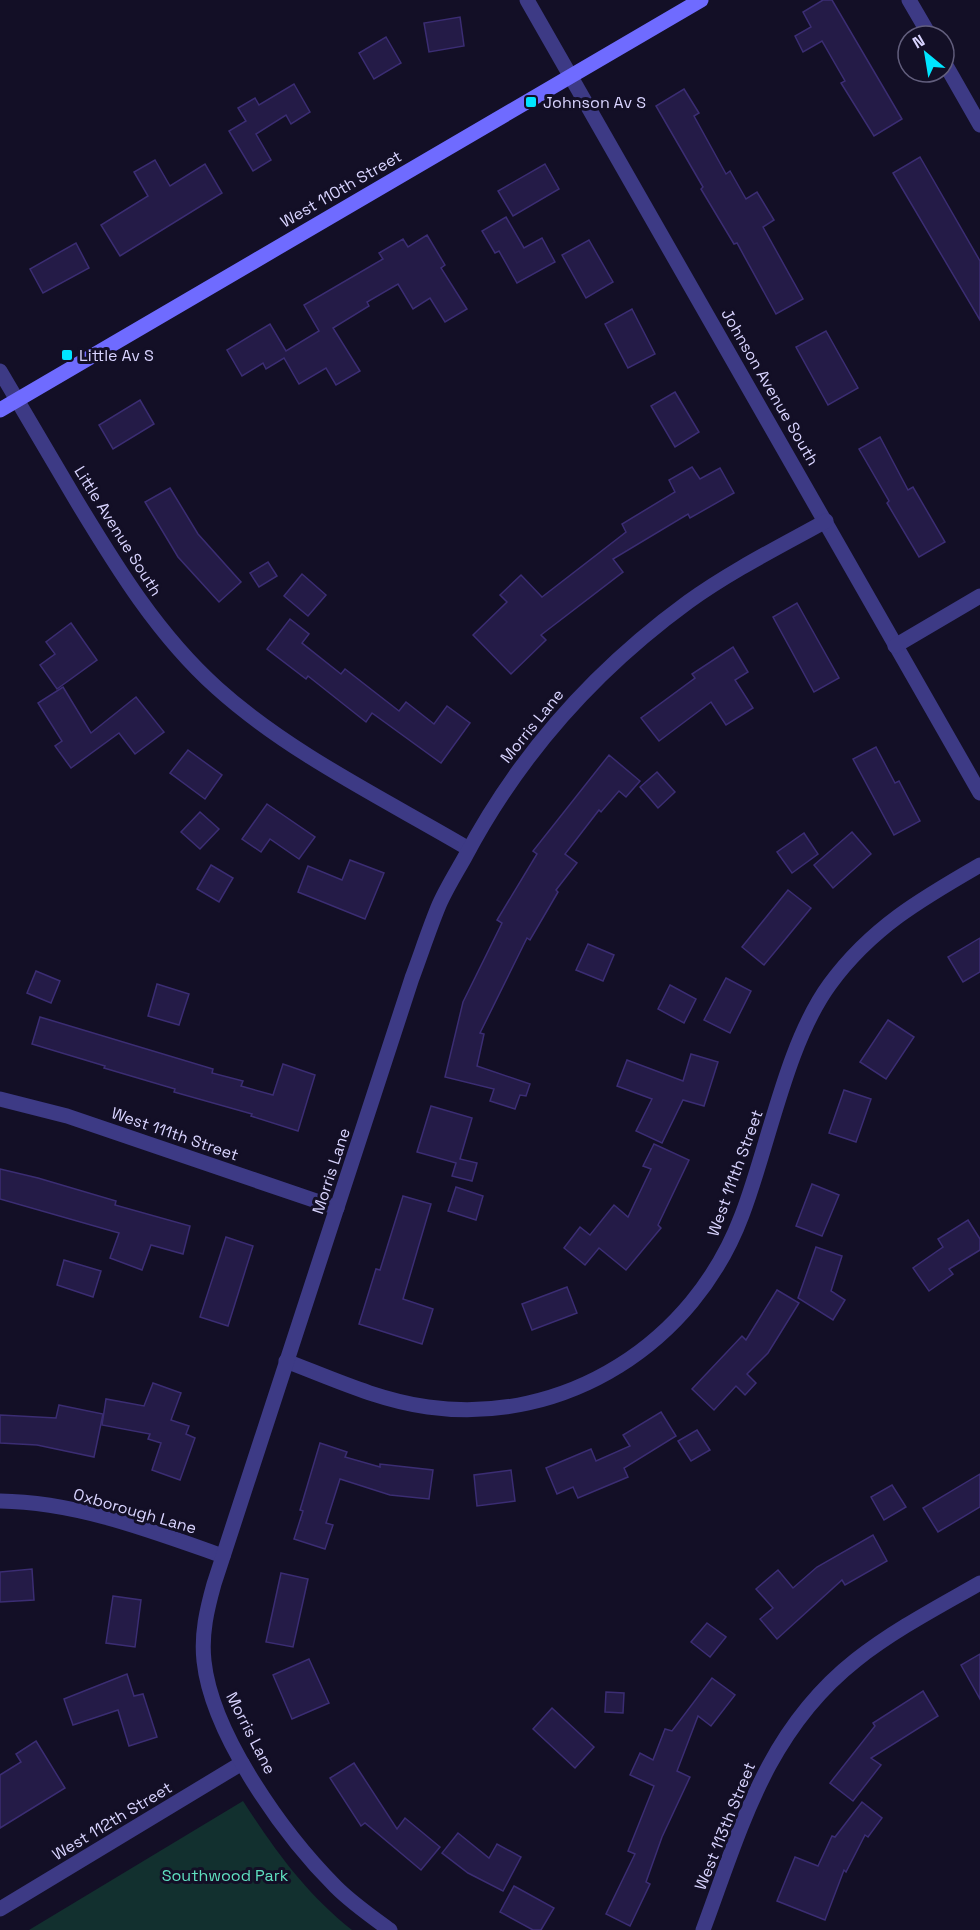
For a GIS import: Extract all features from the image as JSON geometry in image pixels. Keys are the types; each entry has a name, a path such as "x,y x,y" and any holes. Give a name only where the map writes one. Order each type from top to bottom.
{"street":[{"name":"Johnson Avenue South","path":"527,0 980,793"},
{"name":"West 110th Street","path":"0,410 701,0"},
{"path":"909,0 923,24"},
{"path":"956,83 980,125"},
{"name":"Little Avenue South","path":"0,371 132,593 172,642 217,688 285,738 469,849"},
{"name":"Morris Lane","path":"390,1930 338,1889 296,1843 242,1763 212,1699 204,1660 204,1622 224,1556 412,978 440,904 469,849 520,766 570,706 626,650 690,601 757,559 826,521"},
{"path":"895,646 980,596"},
{"name":"West 111th Street","path":"286,1361 380,1397 429,1407 478,1409 527,1403 574,1389 619,1368 659,1338 693,1302 720,1263 741,1217 804,1029 829,985 861,946 897,914 980,865"},
{"name":"West 111th Street","path":"0,1099 67,1116 337,1208"},
{"name":"Oxborough Lane","path":"0,1501 76,1510 144,1528 224,1556"},
{"name":"West 113th Street","path":"703,1930 746,1814 765,1771 789,1730 820,1692 856,1660 895,1633 980,1583"},
{"name":"West 112th Street","path":"0,1909 242,1763"}],"green space":[{"name":"Southwood Park","path":"243,1801 305,1886 352,1930 29,1930"}],"building":[{"path":"823,0 832,0 902,119 874,136 841,83 845,81 822,41 803,52 795,36 811,27 803,12"},
{"path":"460,17 464,46 429,52 424,23"},
{"path":"386,37 401,63 374,79 359,53"},
{"path":"294,84 310,112 291,124 286,115 256,134 271,160 253,171 229,131 246,121 238,108 255,98 259,105"},
{"path":"684,89 699,113 694,116 726,174 730,171 746,199 757,192 774,220 763,227 803,299 776,314 737,243 734,244 701,189 703,187 656,106"},
{"path":"920,157 980,261 980,320 893,173"},
{"path":"155,160 170,186 205,164 222,193 120,256 101,225 148,196 134,172"},
{"path":"545,164 559,189 513,216 498,191"},
{"path":"506,217 524,248 542,238 555,262 517,283 499,251 495,253 482,231"},
{"path":"427,235 445,265 441,268 467,309 445,322 430,298 413,309 398,284 367,302 369,306 333,328 360,371 336,385 326,368 299,384 284,358 266,369 263,363 242,376 227,350 270,324 286,351 319,331 304,305 383,259 379,253 403,239 408,247"},
{"path":"589,240 613,282 586,298 562,255"},
{"path":"76,243 89,268 43,293 30,269"},
{"path":"632,309 655,354 628,368 605,324"},
{"path":"826,331 858,388 828,405 796,347"},
{"path":"675,392 699,432 675,447 651,406"},
{"path":"140,400 154,424 113,449 99,425"},
{"path":"880,437 908,490 913,487 945,542 919,557 859,449"},
{"path":"692,467 700,479 720,468 734,493 690,518 688,514 613,559 623,572 541,635 546,640 511,674 473,635 507,602 500,595 521,575 542,597 626,532 622,524 675,492 669,480"},
{"path":"170,488 198,534 241,582 219,602 178,557 145,502"},
{"path":"268,562 277,576 259,587 250,573"},
{"path":"302,574 326,595 308,616 284,596"},
{"path":"797,603 839,678 814,692 773,617"},
{"path":"290,619 309,634 302,643 341,674 345,669 399,711 406,702 434,724 447,706 470,723 441,763 372,713 366,722 308,676 306,679 267,649"},
{"path":"71,623 97,660 57,689 40,665 55,654 46,642"},
{"path":"733,647 748,672 735,680 753,708 726,725 711,702 659,741 641,718 695,678 692,674"},
{"path":"63,687 91,733 136,697 164,732 135,754 119,733 71,768 55,746 62,741 38,703"},
{"path":"876,747 895,783 899,781 920,821 894,835 853,759"},
{"path":"188,750 222,775 205,799 170,773"},
{"path":"609,755 640,781 626,797 619,791 601,812 599,810 565,854 577,863 556,890 558,892 530,940 527,938 480,1033 484,1034 477,1066 530,1084 526,1096 520,1095 515,1109 490,1101 494,1089 445,1077 463,1002 502,923 497,920 537,854 533,851"},
{"path":"657,772 675,792 658,808 640,787"},
{"path":"267,804 315,837 299,859 270,839 261,852 242,839"},
{"path":"200,812 219,829 200,849 181,832"},
{"path":"852,832 871,854 833,888 814,865"},
{"path":"804,833 818,854 792,873 777,852"},
{"path":"350,860 384,873 365,919 298,892 308,866 342,880"},
{"path":"211,865 233,878 219,902 197,889"},
{"path":"788,890 811,908 764,965 742,947"},
{"path":"980,938 980,972 963,982 948,957"},
{"path":"588,944 614,955 603,981 576,970"},
{"path":"36,971 60,981 51,1003 27,993"},
{"path":"726,978 751,991 730,1033 704,1020"},
{"path":"157,984 189,994 179,1025 148,1016"},
{"path":"670,985 696,999 684,1023 658,1009"},
{"path":"40,1017 213,1069 212,1073 243,1081 241,1086 273,1095 283,1064 315,1075 298,1131 251,1116 252,1114 174,1092 175,1089 32,1044"},
{"path":"888,1020 914,1037 886,1079 860,1062"},
{"path":"691,1054 718,1062 704,1106 683,1100 662,1143 636,1131 652,1099 617,1086 627,1060 683,1081"},
{"path":"844,1090 871,1099 856,1142 829,1133"},
{"path":"431,1106 472,1118 460,1159 477,1163 472,1181 452,1176 456,1163 417,1152"},
{"path":"654,1144 689,1160 658,1225 661,1228 626,1270 599,1248 585,1265 564,1248 580,1227 590,1235 614,1205 628,1217 651,1169 643,1166"},
{"path":"0,1169 116,1201 115,1205 190,1226 183,1254 151,1245 142,1270 110,1258 119,1233 0,1199"},
{"path":"812,1184 839,1195 822,1236 796,1226"},
{"path":"456,1187 483,1196 476,1220 448,1211"},
{"path":"403,1196 431,1204 403,1299 433,1309 422,1344 359,1324 376,1269 380,1270"},
{"path":"968,1220 980,1239 980,1250 949,1269 953,1274 929,1291 913,1268 943,1247 938,1239"},
{"path":"226,1237 253,1246 228,1326 200,1317"},
{"path":"816,1247 842,1256 831,1291 845,1300 833,1320 798,1298"},
{"path":"64,1260 101,1271 93,1297 57,1285"},
{"path":"567,1287 577,1313 532,1330 522,1304"},
{"path":"777,1290 799,1303 768,1353 747,1374 756,1383 745,1395 736,1386 714,1410 692,1389 742,1336 746,1340"},
{"path":"153,1383 181,1393 171,1420 189,1426 186,1434 195,1438 180,1480 152,1470 161,1443 148,1439 150,1434 102,1425 106,1399 144,1406"},
{"path":"59,1405 103,1414 94,1457 37,1445 0,1443 0,1415 56,1418"},
{"path":"661,1412 676,1436 624,1468 628,1477 578,1498 573,1487 557,1494 546,1468 591,1449 596,1461 630,1446 623,1435"},
{"path":"697,1430 710,1450 691,1461 678,1441"},
{"path":"320,1443 347,1452 345,1457 380,1467 380,1464 433,1470 429,1499 390,1495 340,1479 326,1523 333,1525 325,1549 294,1539"},
{"path":"511,1470 515,1501 477,1506 474,1475"},
{"path":"980,1474 980,1507 938,1532 923,1508"},
{"path":"892,1485 906,1507 884,1520 871,1497"},
{"path":"873,1535 887,1561 845,1585 842,1580 777,1639 760,1619 773,1608 756,1589 778,1570 793,1588 817,1567"},
{"path":"32,1569 34,1600 0,1602 0,1572"},
{"path":"281,1573 308,1579 293,1647 266,1642"},
{"path":"113,1596 141,1600 135,1647 106,1643"},
{"path":"707,1623 726,1637 710,1657 691,1642"},
{"path":"980,1654 980,1699 961,1665"},
{"path":"309,1659 329,1703 292,1719 273,1675"},
{"path":"127,1674 134,1696 143,1694 157,1737 129,1746 118,1710 73,1725 64,1699"},
{"path":"712,1678 735,1695 711,1726 698,1716 677,1771 690,1777 662,1837 646,1882 650,1884 630,1926 606,1914 635,1854 628,1851 654,1786 630,1775 640,1753 653,1760 665,1729 672,1731"},
{"path":"923,1691 938,1716 871,1758 881,1765 853,1801 830,1783 875,1726 873,1723"},
{"path":"606,1692 624,1693 623,1713 605,1712"},
{"path":"552,1708 594,1747 575,1768 533,1729"},
{"path":"36,1741 65,1788 0,1828 0,1775 21,1762 16,1754"},
{"path":"354,1763 397,1829 405,1818 440,1847 421,1870 365,1823 361,1826 330,1778"},
{"path":"862,1802 882,1818 868,1837 865,1835 846,1872 844,1870 825,1920 777,1901 795,1857 818,1866 832,1836 835,1837"},
{"path":"458,1833 489,1858 497,1844 521,1857 503,1891 468,1873 442,1853"},
{"path":"514,1886 554,1908 541,1930 533,1930 500,1912"}],"place":[{"name":"Johnson Av S","path":"531,102"},
{"name":"Little Av S","path":"67,355"}]}
